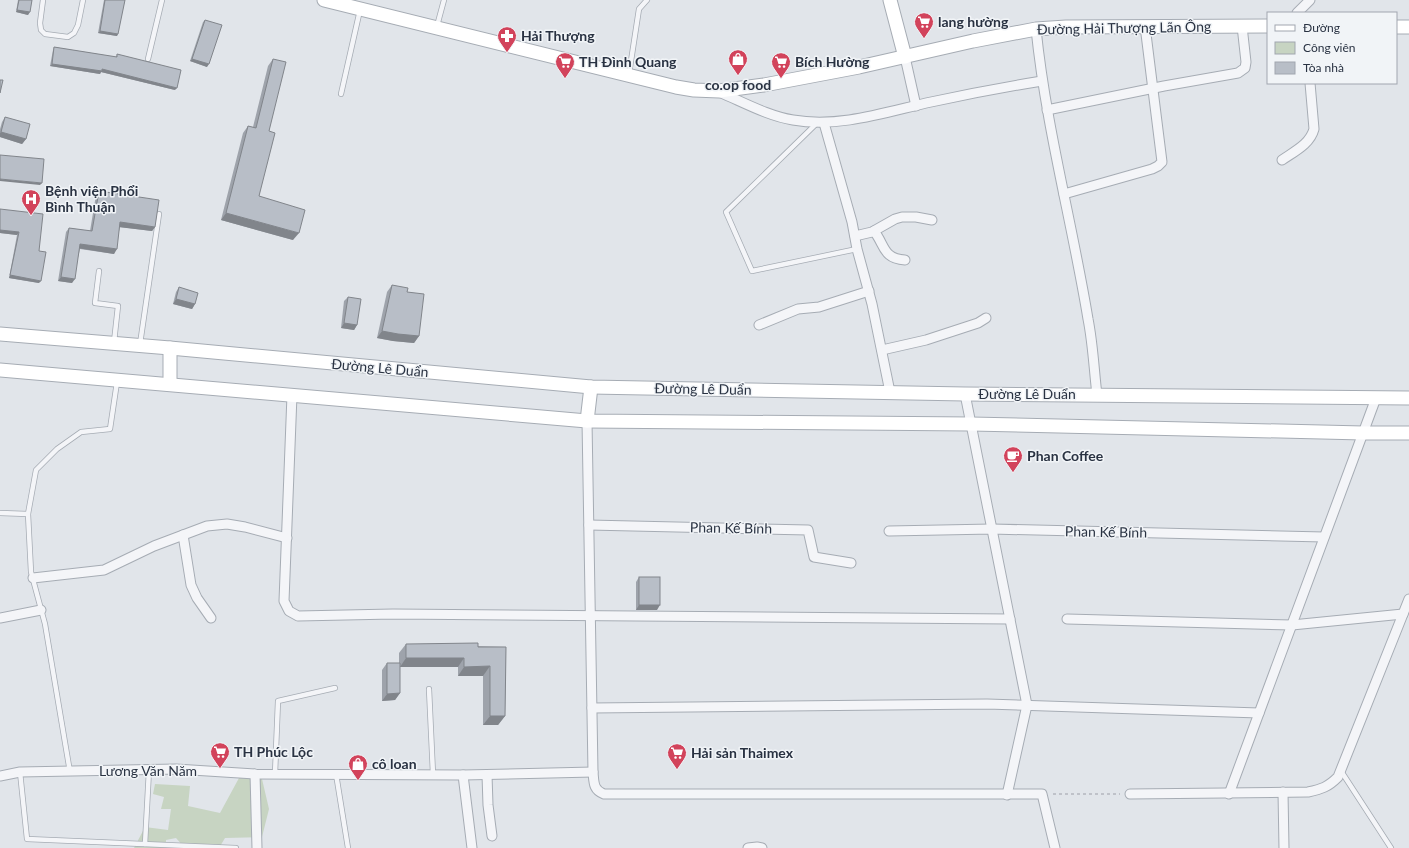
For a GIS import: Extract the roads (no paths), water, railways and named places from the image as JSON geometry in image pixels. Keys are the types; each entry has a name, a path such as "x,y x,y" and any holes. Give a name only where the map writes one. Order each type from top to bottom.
{"main road":[{"name":"Đường Hải Thượng Lãn Ông","path":"324,0 629,76 676,87 706,91 718,91 764,85 803,78 1036,29 1066,27 1267,26"},
{"path":"890,0 905,56"},
{"path":"1397,27 1409,27"},
{"name":"Đường Lê Duẩn","path":"0,334 170,348 590,387 965,394 1409,398"},
{"path":"170,348 170,384"},
{"path":"0,370 587,421 971,424 1363,433 1409,432"},
{"path":"587,421 590,387"}],"street":[{"path":"1298,12 1310,0"},
{"path":"1064,194 1152,169 1162,162 1145,26"},
{"path":"1047,110 1152,88 1238,73 1245,68 1246,62 1242,26"},
{"path":"1036,29 1047,110 1089,320 1097,395"},
{"path":"905,56 916,106"},
{"path":"718,91 785,119 820,123 858,119 984,91 1042,81"},
{"path":"1282,160 1301,147 1312,136 1314,129 1310,84"},
{"path":"820,123 855,236 857,249 869,291 890,392"},
{"path":"855,236 874,231 902,217 916,217 932,220"},
{"path":"874,231 891,257 905,260"},
{"path":"760,325 798,309 819,307 869,291"},
{"path":"882,350 926,340 978,323 986,318"},
{"path":"965,394 1027,705 1007,795"},
{"path":"292,395 284,601 289,611 298,616 393,614 1010,619"},
{"path":"1230,794 1376,398"},
{"path":"587,421 593,772 595,788 599,792 604,794 1042,794 1055,848"},
{"path":"33,578 104,570 207,526 227,524 287,538"},
{"name":"Phan Kế Bính","path":"589,525 808,530 814,557 851,563"},
{"name":"Phan Kế Bính","path":"889,531 992,529 1324,537"},
{"path":"183,535 191,585 197,598 211,618"},
{"path":"1130,794 1308,792 1322,789 1331,785 1338,777 1409,599"},
{"path":"0,618 41,610"},
{"path":"1067,619 1292,625 1403,614"},
{"path":"592,708 971,704 1260,713"},
{"name":"Lương Văn Năm","path":"0,776 20,772 176,769 255,774 487,775 593,772"},
{"path":"255,774 257,848"},
{"path":"463,775 472,848"},
{"path":"487,775 488,805 492,836"},
{"path":"1284,792 1284,848"},
{"path":"748,848 762,848"}],"lane":[{"path":"43,0 40,23 41,30 46,34 68,37 74,33 78,25 83,0"},
{"path":"148,59 162,0"},
{"path":"436,28 444,0"},
{"path":"629,76 639,8 647,0"},
{"path":"341,94 360,9"},
{"path":"820,123 726,212 752,270 857,249"},
{"path":"140,346 159,214"},
{"path":"99,271 95,303 118,306 114,343"},
{"path":"70,772 45,624 33,578 29,547 28,514 36,470 57,449 81,432 110,429 117,380"},
{"path":"0,513 28,514"},
{"path":"275,774 278,701 335,688"},
{"path":"429,689 433,774"},
{"path":"145,844 149,770"},
{"path":"1340,770 1391,848"},
{"path":"20,772 28,839 236,848"},
{"path":"336,774 348,848"}],"place":[{"name":"lang hường","path":"924,39"},
{"name":"Hải Thượng","path":"507,53"},
{"name":"co.op food","path":"738,76"},
{"name":"TH Đình Quang","path":"565,79"},
{"name":"Bích Hường","path":"781,79"},
{"name":"Bệnh viện Phổi Bình Thuận","path":"31,216"},
{"name":"Phan Coffee","path":"1013,473"},
{"name":"TH Phúc Lộc","path":"220,769"},
{"name":"Hải sản Thaimex","path":"677,770"},
{"name":"cô loan","path":"358,781"}]}
